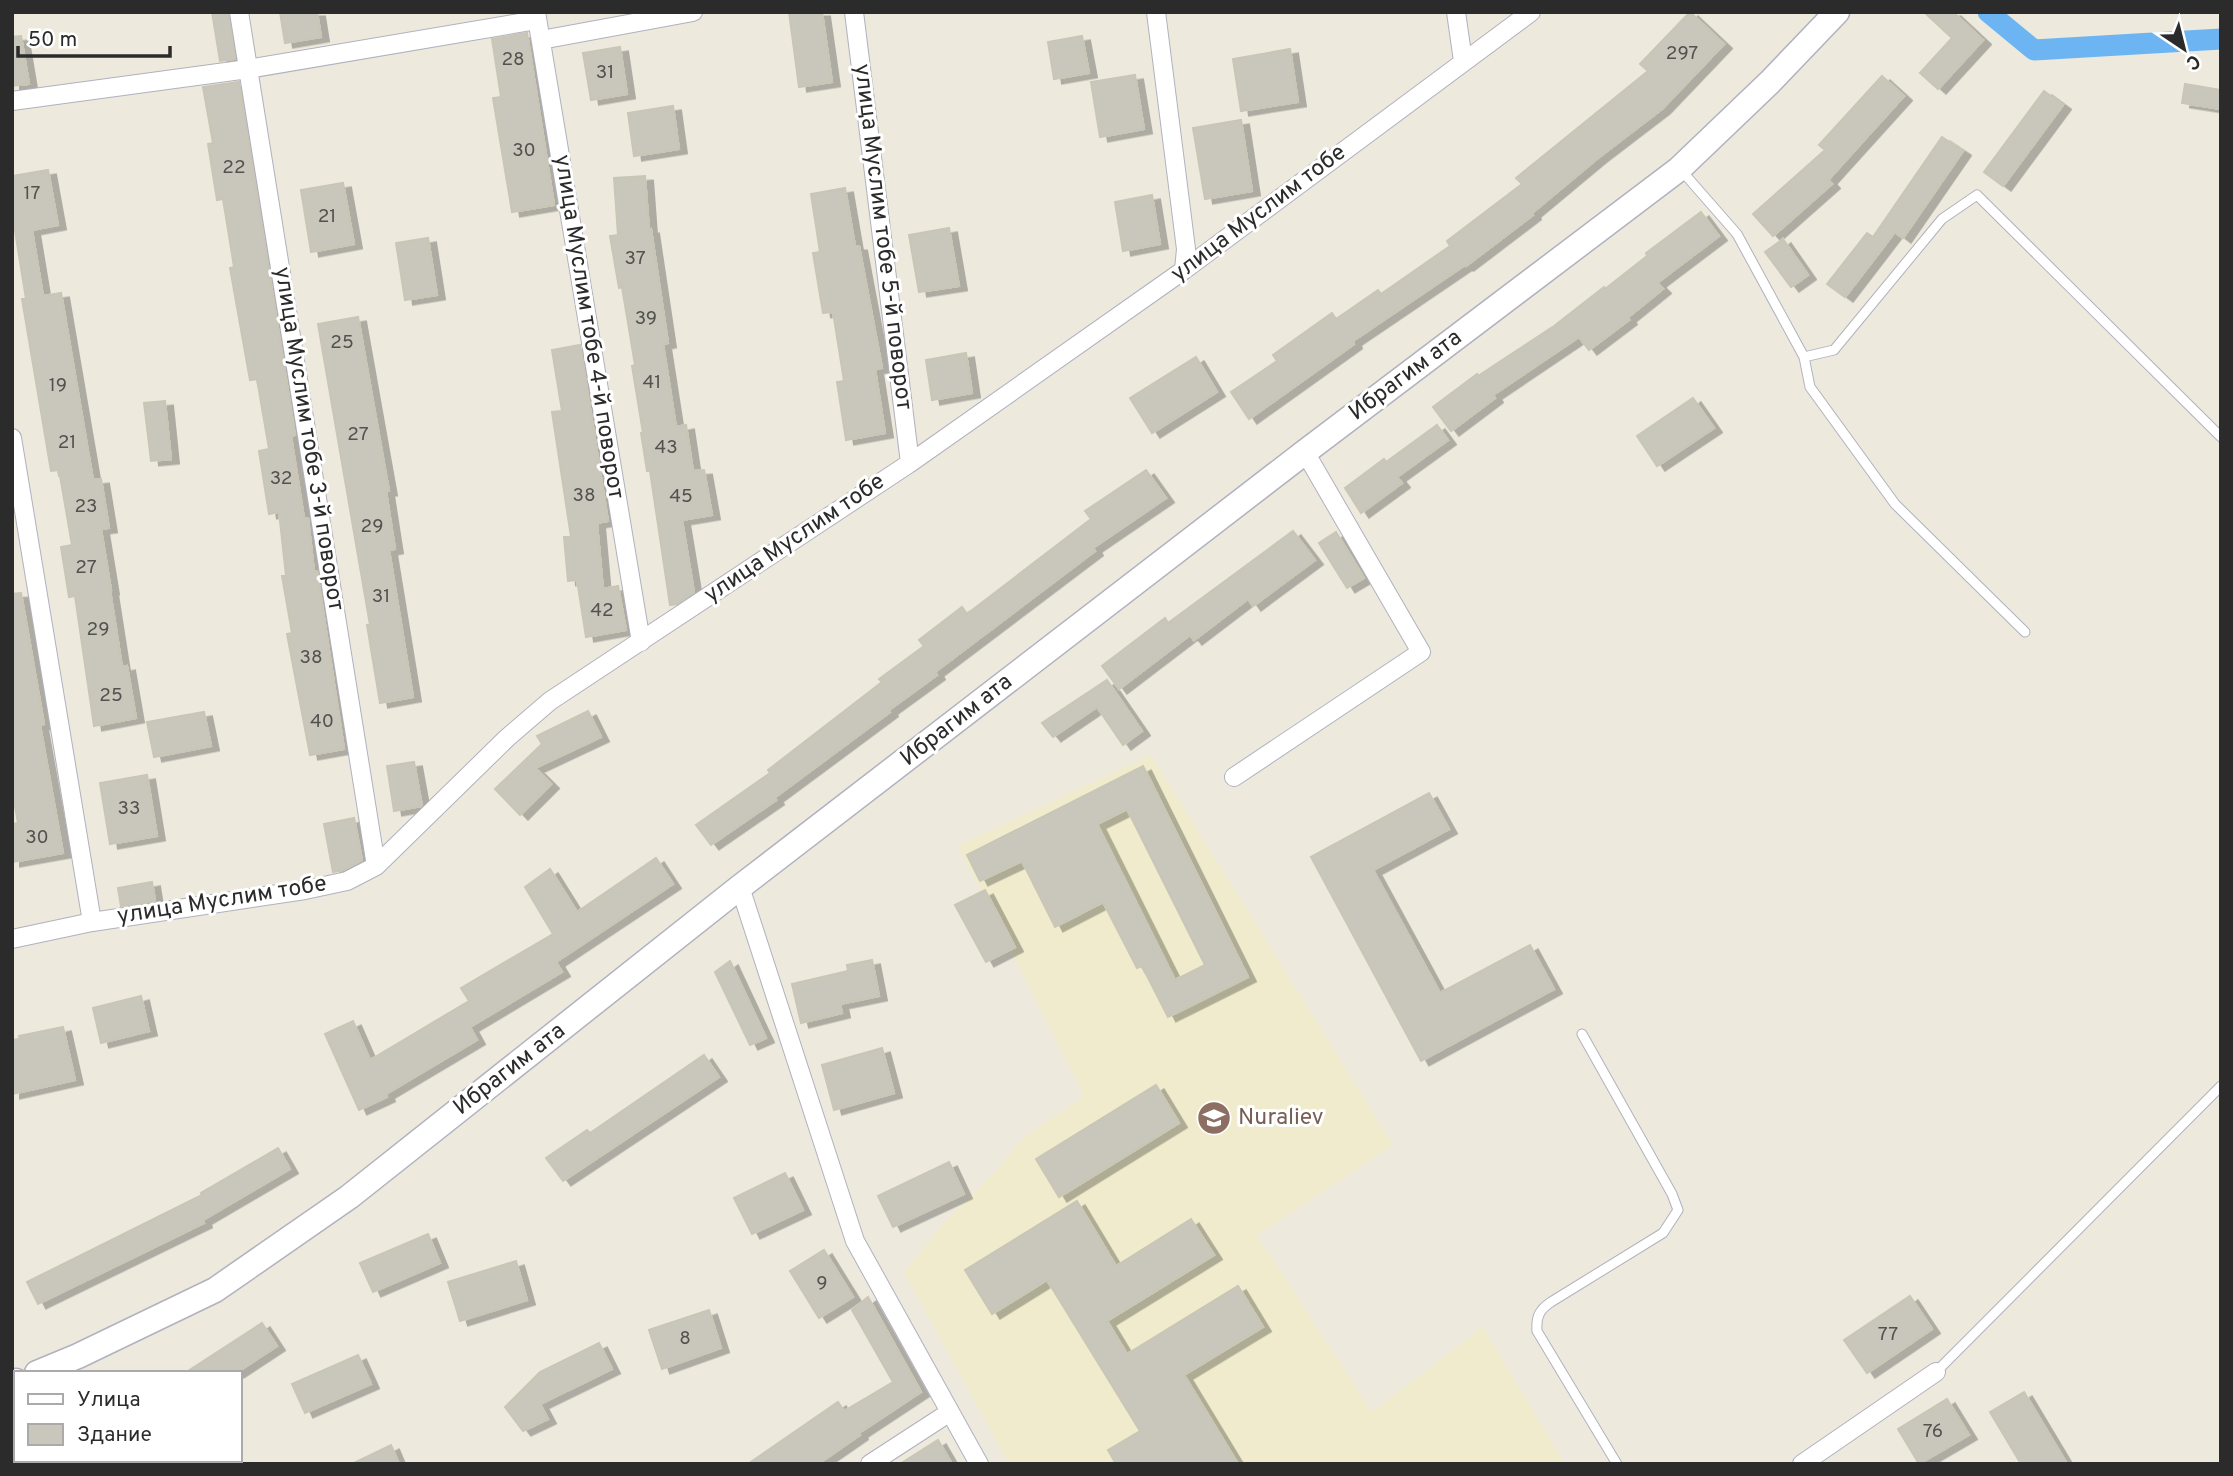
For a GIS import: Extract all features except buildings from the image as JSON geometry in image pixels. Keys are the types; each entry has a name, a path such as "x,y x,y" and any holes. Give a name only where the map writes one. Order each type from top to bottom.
{"street":[{"name":"улица Муслим тобе 3-й поворот","path":"239,12 376,866"},
{"path":"541,40 693,12"},
{"name":"улица Муслим тобе 5-й поворот","path":"854,12 910,463"},
{"path":"1156,12 1186,249 1184,270"},
{"path":"1456,12 1463,61"},
{"name":"улица Муслим тобе","path":"12,939 92,922 305,890 347,881 376,866 507,738 550,701 910,463 1184,270 1531,12"},
{"name":"Ибрагим ата","path":"46,1371 79,1364 215,1290 349,1197 740,887 1305,452 1679,169 1770,82 1837,12"},
{"path":"12,101 248,69 537,16"},
{"name":"улица Муслим тобе 4-й поворот","path":"537,16 641,642"},
{"path":"12,438 92,922"},
{"path":"1234,777 1421,652 1305,452"},
{"path":"740,887 855,1241 979,1464"},
{"path":"1802,1464 1936,1371"},
{"path":"870,1464 950,1412"}],"lane":[{"path":"1679,169 1737,234 1804,357 1810,387 1895,504 2025,632"},
{"path":"1804,357 1834,350 1942,219 1977,195 2221,437"},
{"path":"1582,1034 1672,1194 1678,1210 1663,1233 1551,1302 1536,1318 1537,1331 1617,1464"},
{"path":"1936,1371 2221,1086"}],"shaded area":[{"name":"Nuraliev","path":"1151,755 1393,1145 1257,1235 1372,1412 1483,1327 1565,1464 1009,1464 904,1272 939,1228 996,1171 1022,1139 1084,1096 958,846"}],"waterway":[{"path":"1988,12 2034,50 2221,39"}],"place":[{"name":"Nuraliev","path":"1214,1118"}]}
